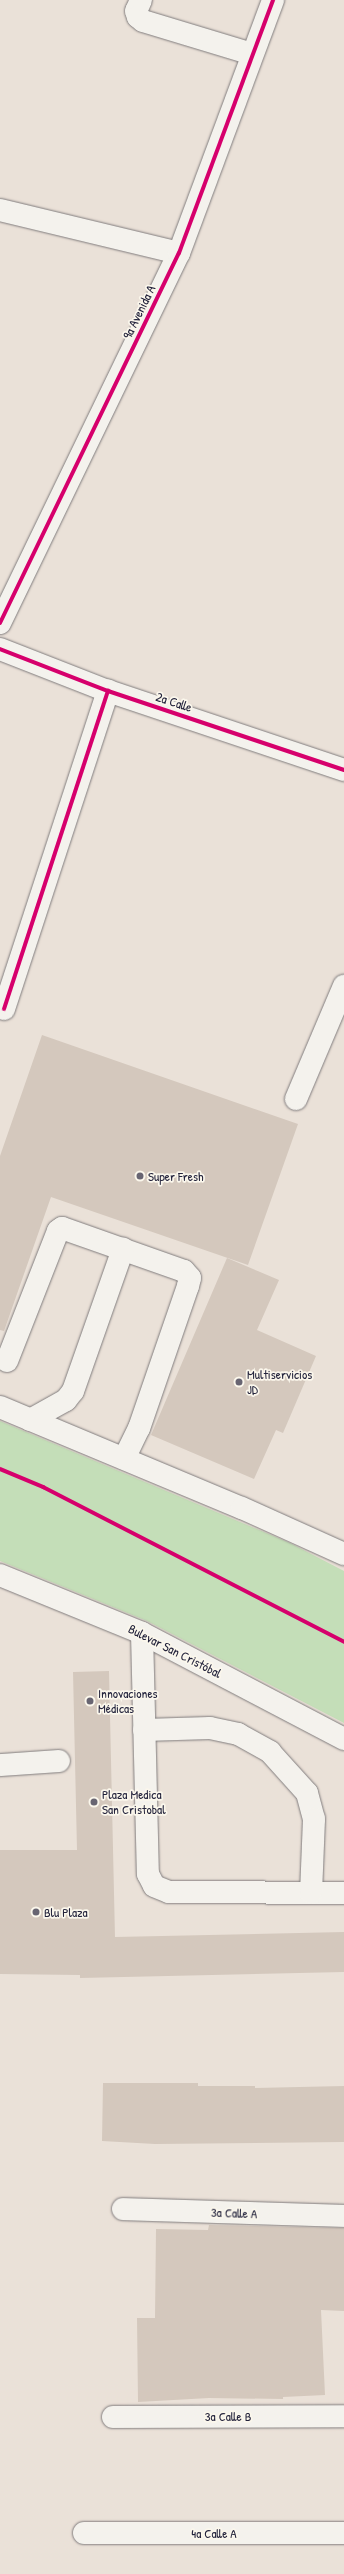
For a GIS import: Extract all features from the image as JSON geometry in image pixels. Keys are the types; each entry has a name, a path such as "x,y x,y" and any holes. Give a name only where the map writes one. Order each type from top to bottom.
{"street":[{"path":"141,0 136,11 138,17 143,21 252,54"},
{"name":"9a Avenida A","path":"0,623 179,253 272,0"},
{"path":"0,210 179,253"},
{"name":"2a Calle","path":"0,649 108,691 344,770"},
{"path":"4,1009 108,691"},
{"path":"296,1099 344,986"},
{"path":"7,1361 58,1231 62,1228 68,1228 184,1271 190,1278 138,1428 124,1459"},
{"path":"30,1420 66,1400 73,1391 123,1249"},
{"path":"0,1408 124,1459 344,1554"},
{"name":"Bulevar San Cristóbal","path":"0,1575 142,1633 344,1739"},
{"path":"142,1633 148,1874 154,1886 169,1892 344,1893"},
{"path":"144,1730 210,1728 238,1734 270,1752 307,1793 314,1819 311,1893"},
{"path":"0,1765 59,1761"},
{"name":"3a Calle A","path":"123,2209 344,2216"},
{"name":"3a Calle B","path":"113,2417 344,2416"},
{"name":"4a Calle A","path":"84,2533 344,2533"}],"green space":[{"path":"0,1421 290,1543 344,1571 344,1723 147,1621 0,1561"}],"building":[{"name":"Super Fresh","path":"42,1035 298,1124 248,1265 51,1197 4,1331 0,1330 0,1156"},
{"name":"Multiservicios JD","path":"227,1258 279,1280 257,1330 316,1356 283,1433 276,1430 254,1479 151,1435"},
{"name":"Plaza Medica San Cristobal","path":"109,1671 115,1937 344,1932 344,1972 80,1978 80,1975 0,1974 0,1850 77,1850 73,1672"},
{"path":"103,2083 198,2083 198,2086 255,2086 255,2088 344,2086 344,2142 155,2144 102,2141"},
{"path":"209,2225 344,2228 344,2311 321,2310 325,2395 283,2397 283,2399 209,2398 138,2402 137,2318 155,2318 156,2229 208,2230"}],"cycle path":[{"path":"0,623 179,253 273,0"},
{"path":"0,649 108,691 344,770"},
{"path":"4,1009 108,691"},
{"path":"0,1469 43,1487 344,1642"}],"place":[{"name":"Super Fresh","path":"140,1176"},
{"name":"Multiservicios JD","path":"239,1382"},
{"name":"Innovaciones Médicas","path":"90,1701"},
{"name":"Plaza Medica San Cristobal","path":"94,1802"},
{"name":"Blu Plaza","path":"36,1912"}]}
